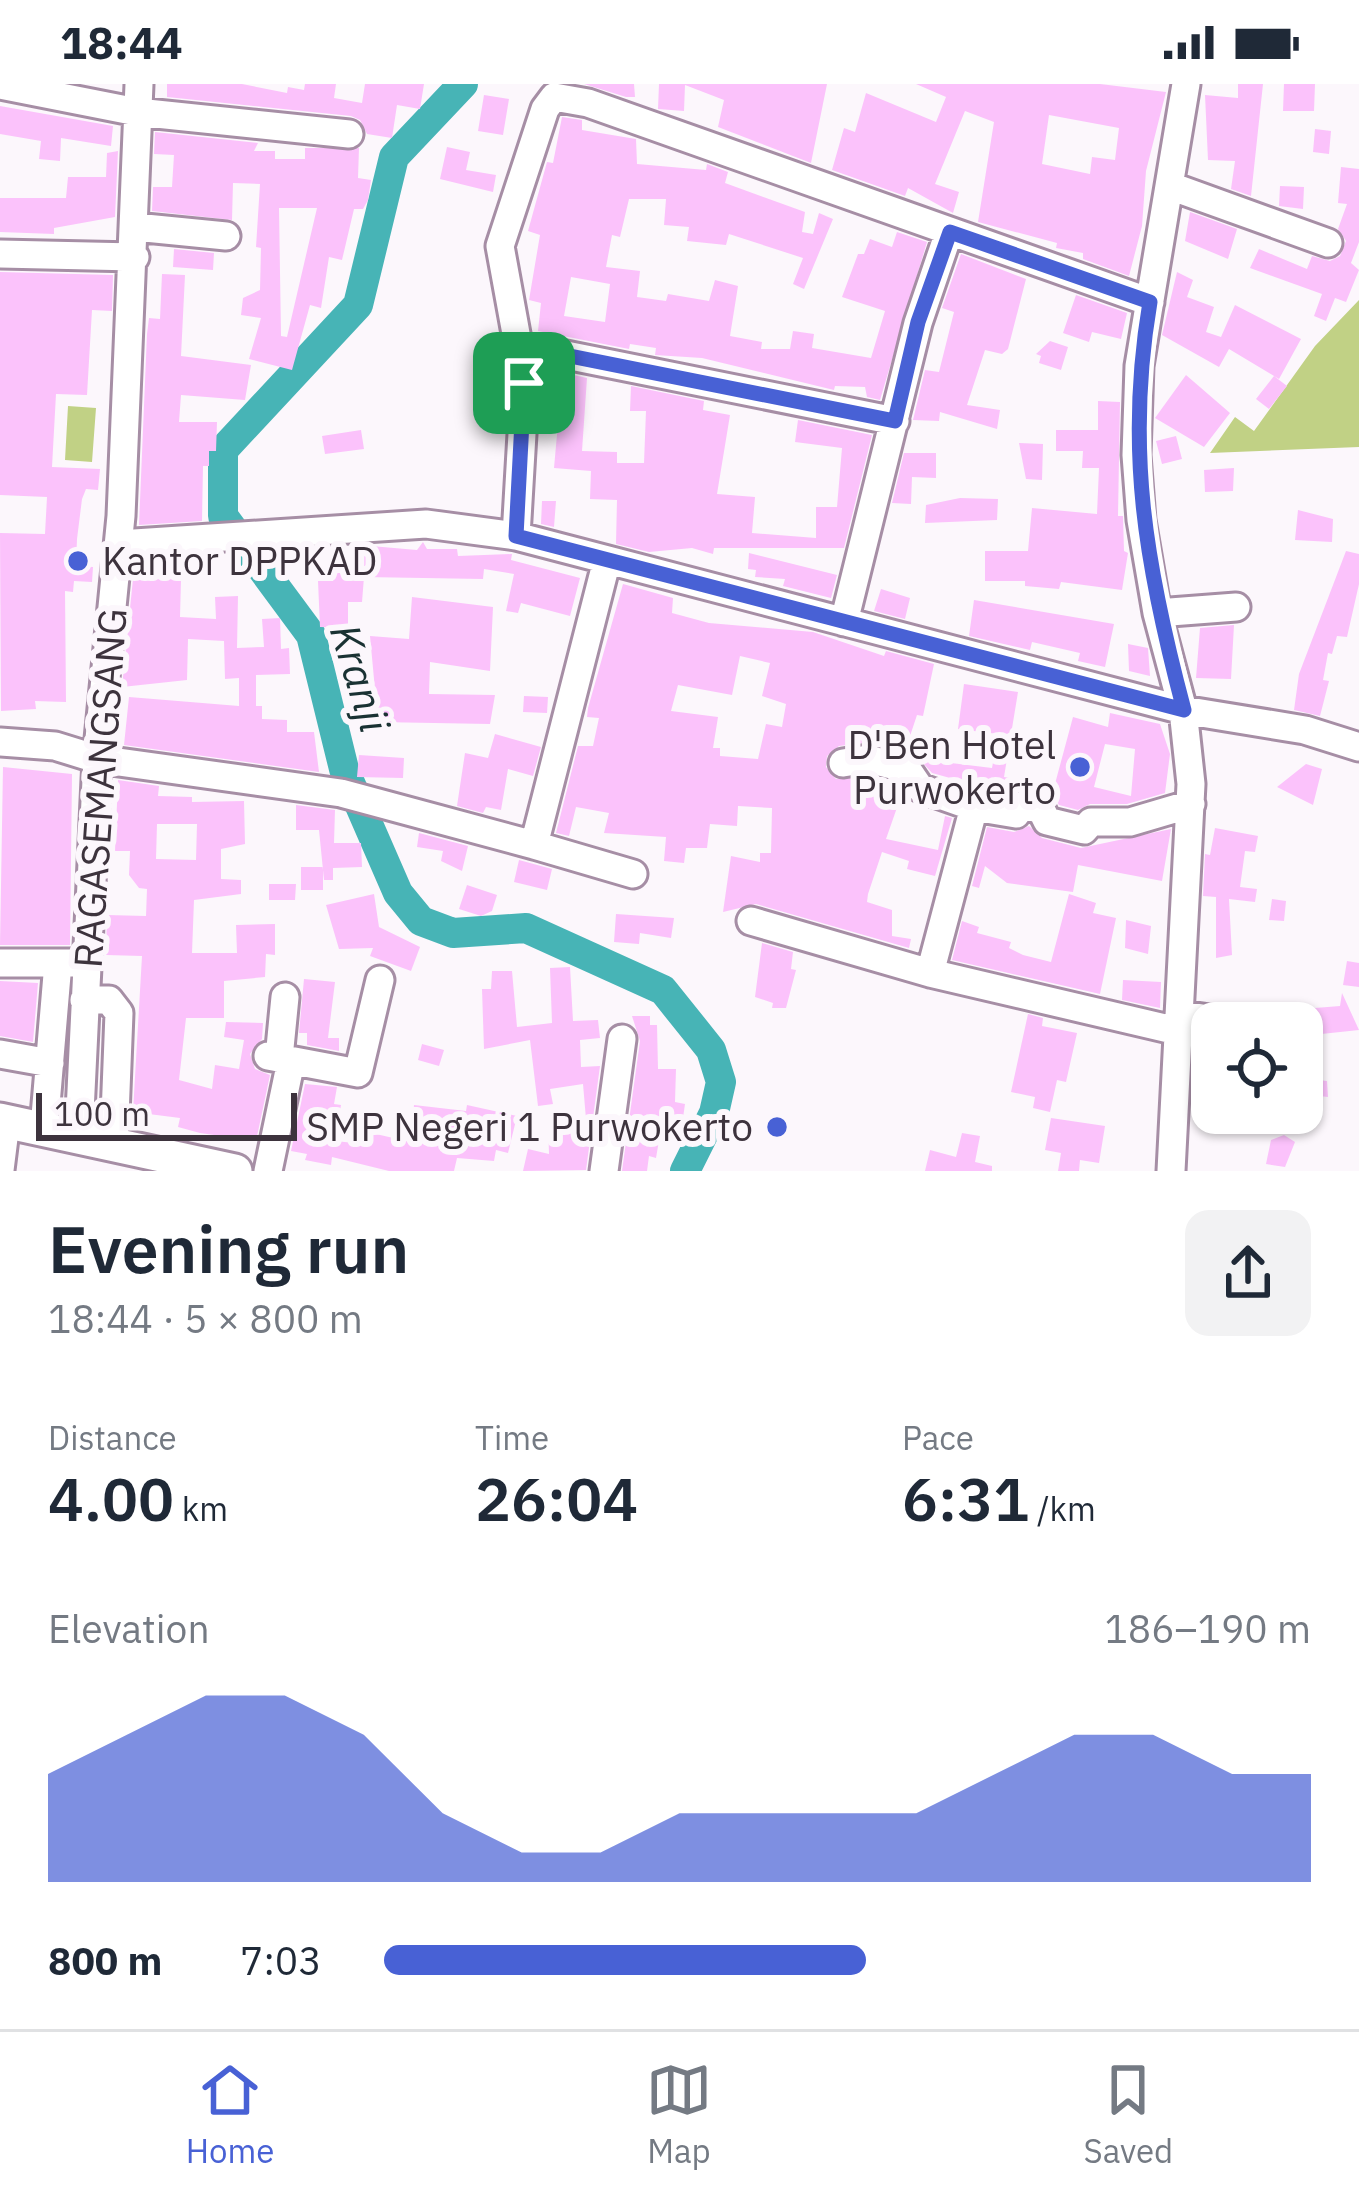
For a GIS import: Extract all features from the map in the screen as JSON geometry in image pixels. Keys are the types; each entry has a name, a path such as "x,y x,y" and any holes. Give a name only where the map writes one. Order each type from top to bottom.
{"main road":[{"path":"3,1121 79,1133 177,1164 236,1171"}],"street":[{"path":"1156,84 1186,86 1173,187 1139,366 1136,455 1157,613 1184,710 1191,804 1171,1171"},
{"path":"0,85 138,98 349,134"},
{"path":"516,536 524,383 500,246 545,109 558,96 1150,302"},
{"name":"RAGASEMANGSANG","path":"79,1133 84,1000 72,963 119,544 135,257 138,98"},
{"path":"1173,187 1328,243"},
{"path":"135,227 226,236"},
{"path":"855,624 918,322 950,232"},
{"path":"0,254 135,257"},
{"path":"520,346 895,421"},
{"path":"119,544 426,524 516,536 1184,710 1305,730 1359,747"},
{"path":"534,845 607,560"},
{"path":"1157,613 1236,607"},
{"path":"55,746 101,729"},
{"path":"0,742 55,746 97,759 341,793 633,874"},
{"path":"842,764 868,759 907,769 920,788 1016,814 1021,806 1041,809 1047,821 1084,830 1091,822 1130,822 1168,807 1191,804"},
{"path":"930,973 974,806"},
{"path":"751,921 930,973 1191,1024"},
{"path":"0,963 72,963 50,1063 44,1129"},
{"path":"279,1058 358,1073 380,980"},
{"path":"268,1171 285,997"},
{"path":"84,1000 109,1000 119,1013 114,1142"},
{"path":"604,1171 622,1039"},
{"path":"0,1054 50,1063"},
{"path":"0,1170 3,1121"}],"green space":[{"path":"1359,300 1359,447 1210,453 1235,417 1254,431 1315,346"},
{"path":"68,406 96,408 92,462 65,460"}],"building":[{"path":"167,84 242,84 287,93 288,87 304,90 305,84 336,84 334,98 362,103 365,84 424,84 420,109 397,105 392,138 367,134 360,120 351,116 167,97"},
{"path":"584,84 634,84 635,97 626,97"},
{"path":"659,84 827,84 811,163 718,127 724,100 685,85 684,111 658,109"},
{"path":"916,84 1100,84 1166,92 1146,171 1142,226 1129,276 1083,259 1083,253 1056,248 1057,243 978,222 994,122 965,111 935,184 959,192 953,213 908,188 905,196 832,170 844,128 855,132 866,93 936,122 946,97","holes":["1049,115 1119,128 1115,160 1092,157 1090,174 1042,164"]},
{"path":"1238,84 1263,84 1251,196 1231,189 1235,161 1208,160 1205,95 1238,98"},
{"path":"1284,84 1315,84 1314,111 1283,111"},
{"path":"484,95 509,99 503,135 478,131"},
{"path":"0,106 113,126 111,146 61,138 60,161 39,159 41,141 0,134"},
{"path":"562,117 582,120 582,130 636,139 637,164 706,170 707,164 728,172 725,183 805,212 802,232 813,234 819,213 833,219 804,289 793,284 803,258 729,234 726,245 687,241 689,227 664,225 666,199 629,199 620,237 612,235 606,267 640,271 637,297 666,301 668,294 709,301 715,280 738,286 730,336 762,342 761,349 790,349 793,331 814,334 812,348 871,358 885,311 842,297 858,254 864,254 870,239 892,247 897,232 927,242 880,400 867,397 865,387 835,386 834,390 702,358 655,355 656,348 630,344 629,349 538,331 541,303 529,300 540,235 528,231 547,162 553,163","holes":["571,277 610,284 605,322 564,316"]},
{"path":"1315,129 1331,131 1329,154 1313,152"},
{"path":"155,132 258,143 254,151 275,151 275,159 305,159 305,148 359,148 358,178 371,180 368,200 363,209 354,209 342,260 329,257 321,308 310,305 292,370 249,359 261,318 241,315 243,298 260,290 261,248 256,247 260,184 233,183 232,220 152,211 153,187 172,187 174,155 154,154","holes":["279,208 317,208 287,337 281,336"]},
{"path":"447,147 470,152 466,170 496,175 493,192 440,179"},
{"path":"118,151 115,217 54,228 54,234 0,232 0,198 66,198 68,177 106,177 107,153"},
{"path":"1341,167 1359,169 1359,242 1351,263 1359,270 1346,302 1335,298 1326,321 1314,316 1322,294 1250,268 1259,249 1307,269 1312,256 1330,261 1340,256 1346,241 1338,229 1347,204 1338,203"},
{"path":"1280,186 1304,187 1303,209 1279,206"},
{"path":"1190,212 1237,229 1228,259 1185,241"},
{"path":"174,249 214,253 213,270 173,267"},
{"path":"961,254 1026,279 1008,349 1002,354 985,350 967,405 1000,410 997,429 940,412 939,421 913,420 925,370 939,372 954,312 942,308"},
{"path":"0,272 113,275 112,311 92,310 87,395 56,394 52,467 100,469 98,490 86,489 82,499 77,539 76,566 93,567 92,582 74,581 73,592 65,591 66,702 35,701 36,709 1,711 0,533 45,534 47,497 0,495"},
{"path":"1177,272 1193,280 1187,297 1214,307 1206,332 1221,337 1235,305 1301,339 1279,379 1229,349 1219,367 1162,335"},
{"path":"162,274 185,275 181,356 251,365 245,400 181,395 179,422 217,422 216,451 209,451 209,466 203,466 202,521 139,525 147,334 149,318 160,319"},
{"path":"1076,295 1127,313 1121,339 1092,332 1089,342 1063,333"},
{"path":"1050,341 1068,347 1061,370 1039,363 1041,356 1036,354"},
{"path":"556,371 587,378 582,451 617,452 617,463 644,463 646,411 630,411 631,386 704,401 703,410 730,415 717,494 755,497 752,533 816,538 816,507 837,507 842,448 795,442 798,420 872,435 844,548 714,548 713,554 692,548 649,552 616,544 617,500 590,499 591,471 554,468 560,401 553,401"},
{"path":"1186,375 1230,413 1204,447 1155,418"},
{"path":"1274,376 1287,386 1269,409 1256,399"},
{"path":"1098,401 1120,402 1118,516 1123,516 1124,551 1128,553 1122,590 1061,582 1059,589 1025,586 1025,581 985,581 985,551 1028,551 1032,508 1097,514 1099,468 1082,468 1083,451 1056,451 1056,430 1098,430"},
{"path":"361,430 364,449 325,454 322,436"},
{"path":"1176,436 1182,459 1162,464 1156,441"},
{"path":"1019,443 1043,444 1042,480 1026,479"},
{"path":"904,453 936,453 936,478 912,477 911,504 892,503"},
{"path":"1234,468 1233,491 1205,492 1204,470"},
{"path":"960,498 998,499 997,520 925,523 926,505"},
{"path":"542,501 556,501 554,527 541,524"},
{"path":"1298,510 1333,519 1332,542 1295,540"},
{"path":"423,542 427,549 457,549 458,556 512,554 511,560 580,578 570,616 521,603 518,613 506,611 514,574 484,569 483,579 364,577 362,602 348,602 348,628 320,627 318,581 333,581 333,556 370,551 371,546 417,550"},
{"path":"1346,551 1359,554 1359,584 1347,637 1337,636 1332,654 1328,653 1323,680 1329,681 1320,716 1294,710 1299,674"},
{"path":"749,553 837,575 831,598 783,586 785,579 755,577 756,570 748,569"},
{"path":"134,569 173,572 181,579 180,617 216,619 215,597 238,596 237,648 264,647 262,619 280,618 281,649 289,648 290,674 256,675 256,706 262,706 262,719 287,720 287,732 314,732 319,772 124,745 129,697 239,706 239,678 225,679 224,641 188,639 187,680 122,687"},
{"path":"623,584 673,598 672,613 709,623 813,632 884,656 886,651 934,664 923,716 917,715 907,745 951,763 992,768 998,734 958,729 964,684 1018,692 1004,777 1016,779 1008,794 932,773 913,752 872,742 839,746 827,756 826,767 836,779 867,777 891,783 888,795 900,799 886,839 938,850 945,816 952,818 935,876 907,869 909,861 882,852 868,894 867,902 892,910 892,936 911,939 909,948 756,904 723,912 731,856 760,862 760,853 771,853 772,808 738,806 737,826 710,824 707,848 686,848 684,863 664,861 666,837 604,833 609,813 576,807 569,836 556,833 578,746 593,746 599,718 587,717","holes":["740,656 770,663 762,696 786,704 782,727 766,724 758,759 720,756 720,748 713,748 718,717 671,711 678,685 732,695"]},
{"path":"881,589 910,598 905,619 874,611"},
{"path":"412,597 493,607 490,671 430,662 429,694 495,695 490,724 378,722 370,636 409,639"},
{"path":"974,600 1114,624 1105,667 1078,661 1080,653 1032,642 1030,650 969,636"},
{"path":"1234,625 1231,679 1196,678 1200,628"},
{"path":"1128,644 1148,648 1150,676 1129,671"},
{"path":"524,696 548,697 547,713 523,712"},
{"path":"1110,713 1160,724 1170,754 1165,793 1078,810 1059,805 1052,795 1073,717 1108,727","holes":["1105,744 1135,749 1131,796 1094,787"]},
{"path":"495,734 541,747 533,776 508,769 501,810 486,807 483,813 457,806 465,753 488,758"},
{"path":"359,755 404,758 403,778 357,777"},
{"path":"1306,764 1322,769 1313,805 1277,787"},
{"path":"3,767 72,774 70,945 0,945"},
{"path":"118,780 159,786 158,796 192,797 192,802 244,801 245,844 221,849 221,879 241,880 241,894 194,900 192,953 237,953 236,925 275,924 275,955 266,954 265,977 224,981 224,1018 186,1018 179,1080 212,1089 215,1065 239,1069 244,1040 224,1037 226,1022 263,1023 262,1039 250,1054 255,1069 270,1075 256,1141 200,1133 178,1127 180,1118 133,1112 142,956 106,955 107,915 146,916 147,889 139,888 129,875 130,851 115,851","holes":["157,824 197,824 196,860 156,859"]},
{"path":"296,805 335,810 334,843 361,843 362,867 333,868 333,880 324,880 319,830 296,830"},
{"path":"1029,826 1042,838 1081,848 1171,829 1162,881 1078,865 1073,892 1007,883 985,866 979,888 972,886 987,827 1014,832"},
{"path":"1215,828 1258,836 1255,852 1245,851 1240,887 1257,889 1255,902 1229,899 1232,955 1216,958 1216,897 1203,896 1205,854 1210,855"},
{"path":"419,833 468,846 462,871 441,861 443,851 417,847"},
{"path":"519,860 552,869 547,890 514,882"},
{"path":"301,867 323,867 323,890 301,890"},
{"path":"269,884 296,884 295,900 269,900"},
{"path":"467,885 497,895 492,911 481,916 459,909"},
{"path":"374,894 379,927 420,947 411,971 370,956 373,948 339,949 326,905"},
{"path":"1069,894 1096,903 1093,913 1116,918 1100,994 952,960 962,921 979,927 977,933 1011,942 1009,948 1023,955 1051,962"},
{"path":"1272,899 1286,901 1284,921 1269,920"},
{"path":"616,914 674,918 671,938 640,933 639,944 614,942"},
{"path":"1126,920 1151,926 1148,954 1125,948"},
{"path":"762,943 793,952 791,969 796,970 786,1008 772,1008 773,1003 755,997"},
{"path":"1347,961 1359,963 1359,987 1343,985"},
{"path":"570,967 573,1021 598,1020 600,1038 580,1040 581,1067 600,1066 586,1170 523,1171 528,1149 549,1154 548,1120 586,1119 583,1084 550,1089 553,1104 538,1106 530,1040 484,1049 482,989 491,989 492,971 512,971 517,1027 552,1023 550,968"},
{"path":"304,979 335,982 328,1038 339,1038 339,1051 307,1045 307,1033 299,1033"},
{"path":"1123,980 1161,982 1160,1008 1122,1000"},
{"path":"0,981 38,983 33,1042 0,1036"},
{"path":"1342,993 1359,1030 1323,1034 1323,1007 1340,1006"},
{"path":"1028,1014 1043,1018 1042,1026 1077,1033 1066,1082 1057,1080 1050,1112 1033,1108 1035,1097 1011,1092"},
{"path":"632,1016 650,1016 650,1025 657,1025 658,1069 676,1069 675,1102 685,1104 682,1125 662,1123 656,1158 649,1156 647,1171 622,1171 640,1041"},
{"path":"422,1044 444,1050 439,1066 418,1060"},
{"path":"305,1084 337,1087 334,1104 341,1105 335,1141 364,1144 367,1132 411,1142 414,1105 466,1111 467,1105 517,1116 508,1153 496,1150 494,1161 457,1158 454,1171 389,1171 332,1157 331,1165 305,1160 307,1154 291,1151"},
{"path":"1051,1118 1105,1126 1099,1163 1080,1160 1079,1171 1058,1171 1061,1153 1045,1150"},
{"path":"962,1133 980,1136 975,1162 992,1166 992,1171 925,1171 930,1150 956,1157"},
{"path":"1284,1135 1295,1142 1285,1167 1266,1164 1271,1140"}],"waterway":[{"name":"Kranji","path":"463,84 394,157 358,305 223,450 223,516 311,635 344,769 398,893 421,921 453,933 526,928 663,990 711,1050 721,1082 714,1113 685,1171"}],"place":[{"name":"Kantor DPPKAD","path":"78,561"},
{"name":"D'Ben Hotel Purwokerto","path":"1080,767"},
{"name":"SMP Negeri 1 Purwokerto","path":"777,1127"}],"route":[{"path":"950,232 1150,302 1139,366 1136,455 1141,520 1157,613 1184,710 516,536 524,383 520,346 895,421 918,322 950,232"}]}
